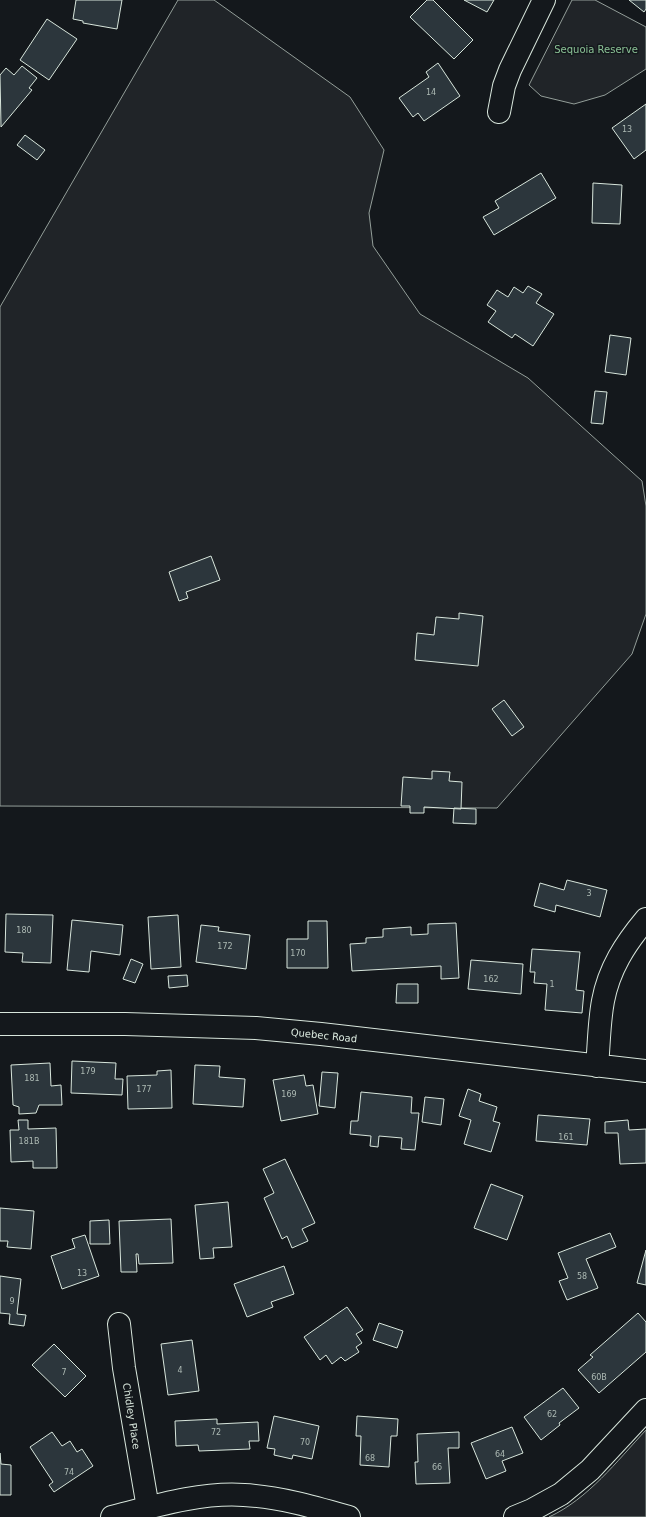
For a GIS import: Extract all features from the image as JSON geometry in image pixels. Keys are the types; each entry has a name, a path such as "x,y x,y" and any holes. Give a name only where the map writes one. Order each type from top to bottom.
{"street":[{"path":"499,112 504,86 510,70 544,0"},
{"path":"597,1066 603,1001 611,974 619,956 631,937 646,920"},
{"name":"Quebec Road","path":"0,1024 133,1024 256,1028 351,1037 646,1071"},
{"name":"Chidley Place","path":"119,1324 127,1383 148,1508"},
{"path":"515,1517 532,1510 561,1494 590,1470 646,1410"},
{"path":"112,1517 148,1508 220,1495 244,1495 292,1501 349,1517"}],"green space":[{"path":"178,0 214,0 350,97 384,150 369,213 373,246 420,314 528,378 642,481 646,506 646,614 632,654 497,808 0,806 0,307"},
{"name":"Sequoia Reserve","path":"572,0 595,0 646,27 646,69 605,95 574,104 541,96 529,85"},
{"path":"646,1430 646,1517 549,1517 577,1500 589,1490"}],"building":[{"path":"76,0 122,0 117,29 83,23 83,21 73,19"},
{"path":"427,0 433,0 473,40 454,59 410,17"},
{"path":"464,0 494,0 487,12"},
{"path":"629,0 646,0 646,9 644,12"},
{"path":"47,19 77,39 49,80 20,60"},
{"path":"438,63 460,96 424,121 418,113 413,117 399,98 429,77 426,72"},
{"path":"22,66 37,78 29,88 32,90 1,127 0,75 6,68 14,75"},
{"path":"646,104 646,150 634,159 612,128"},
{"path":"25,135 45,150 37,160 17,145"},
{"path":"541,173 556,198 494,235 483,217 499,208 495,201"},
{"path":"593,183 622,185 620,224 592,223"},
{"path":"528,286 542,294 536,303 554,314 533,346 515,334 512,338 488,322 496,311 487,305 497,290 508,297 514,287 523,293"},
{"path":"610,335 631,338 626,375 605,372"},
{"path":"595,391 607,392 603,424 591,423"},
{"path":"211,556 220,580 186,592 188,598 179,601 169,572"},
{"path":"459,613 483,616 478,666 415,660 417,633 434,635 436,617 459,619"},
{"path":"504,700 524,727 512,736 492,709"},
{"path":"432,771 450,772 449,781 462,782 461,809 424,807 424,813 410,813 410,806 401,806 403,777 432,779"},
{"path":"454,808 476,809 476,824 453,823"},
{"path":"567,880 607,890 600,917 556,905 555,912 534,906 540,883 564,890"},
{"path":"6,914 53,915 51,963 22,962 23,953 5,952"},
{"path":"178,915 181,967 151,969 148,917"},
{"path":"72,920 123,925 120,955 91,951 89,972 67,970"},
{"path":"308,921 327,921 328,968 287,968 287,939 308,939"},
{"path":"456,923 459,978 441,979 441,966 352,971 350,944 366,943 366,938 383,937 383,929 411,927 411,935 428,934 428,924"},
{"path":"201,925 219,927 218,931 250,935 246,969 196,962"},
{"path":"532,949 580,952 576,990 584,991 582,1013 545,1010 547,984 534,983 535,972 530,972"},
{"path":"131,959 143,964 135,983 123,979"},
{"path":"471,960 523,964 521,994 468,989"},
{"path":"187,975 188,986 169,988 168,976"},
{"path":"397,984 418,984 418,1003 396,1003"},
{"path":"72,1061 116,1063 115,1079 123,1079 122,1095 71,1093"},
{"path":"50,1063 51,1086 61,1085 62,1105 39,1105 36,1113 19,1114 19,1107 13,1105 11,1065"},
{"path":"195,1065 220,1066 219,1077 245,1079 243,1107 193,1104"},
{"path":"171,1070 172,1108 128,1109 127,1076 157,1075 157,1071"},
{"path":"322,1072 338,1073 335,1108 319,1106"},
{"path":"304,1075 306,1086 313,1085 318,1114 281,1121 273,1080"},
{"path":"468,1089 481,1094 479,1101 497,1107 493,1121 500,1123 491,1152 464,1144 471,1120 459,1116"},
{"path":"361,1092 412,1097 411,1113 419,1113 415,1150 401,1149 402,1138 379,1136 378,1147 370,1146 371,1136 350,1134 351,1121 358,1121"},
{"path":"425,1097 444,1099 441,1125 422,1122"},
{"path":"538,1115 590,1119 587,1145 536,1141"},
{"path":"18,1120 28,1120 28,1129 56,1128 57,1168 33,1168 33,1161 11,1162 10,1130 19,1130"},
{"path":"628,1120 629,1130 646,1129 646,1163 620,1164 618,1133 605,1133 605,1122"},
{"path":"285,1159 315,1223 302,1229 308,1241 292,1248 287,1236 282,1239 264,1198 274,1193 263,1169"},
{"path":"491,1184 523,1196 507,1240 474,1228"},
{"path":"228,1202 232,1247 213,1248 214,1258 200,1259 195,1205"},
{"path":"0,1208 34,1211 31,1249 7,1247 8,1241 0,1241"},
{"path":"171,1219 173,1263 139,1264 138,1254 136,1254 137,1272 121,1272 119,1221"},
{"path":"109,1220 110,1244 90,1244 90,1221"},
{"path":"610,1233 616,1247 586,1259 598,1288 567,1300 559,1281 568,1278 558,1253"},
{"path":"85,1235 99,1276 62,1289 51,1256 75,1248 72,1239"},
{"path":"646,1250 646,1285 637,1283"},
{"path":"284,1266 294,1294 271,1302 273,1307 247,1317 234,1284"},
{"path":"0,1276 21,1279 17,1314 26,1315 24,1326 9,1324 10,1314 0,1313"},
{"path":"347,1307 363,1330 356,1334 362,1343 356,1347 359,1352 345,1361 341,1357 332,1364 326,1355 320,1360 304,1337"},
{"path":"638,1313 646,1322 646,1352 599,1393 578,1370 593,1357 590,1355"},
{"path":"379,1323 403,1331 397,1348 373,1340"},
{"path":"192,1340 199,1391 168,1395 161,1344"},
{"path":"54,1344 86,1376 65,1397 32,1365"},
{"path":"563,1388 579,1408 559,1423 560,1425 541,1440 524,1417"},
{"path":"274,1416 319,1426 312,1459 293,1455 292,1459 274,1455 275,1449 267,1448"},
{"path":"357,1416 398,1419 397,1436 391,1436 389,1467 360,1465 361,1436 356,1436"},
{"path":"217,1419 217,1424 258,1422 259,1441 249,1441 250,1449 199,1451 198,1445 176,1446 175,1421"},
{"path":"512,1427 523,1453 502,1461 506,1471 486,1479 471,1443"},
{"path":"52,1432 62,1446 70,1441 77,1452 82,1449 93,1466 54,1492 49,1485 53,1482 30,1447"},
{"path":"459,1432 459,1448 448,1448 450,1483 416,1484 415,1462 418,1462 417,1434"},
{"path":"0,1453 1,1464 11,1465 11,1495 0,1495"}]}
